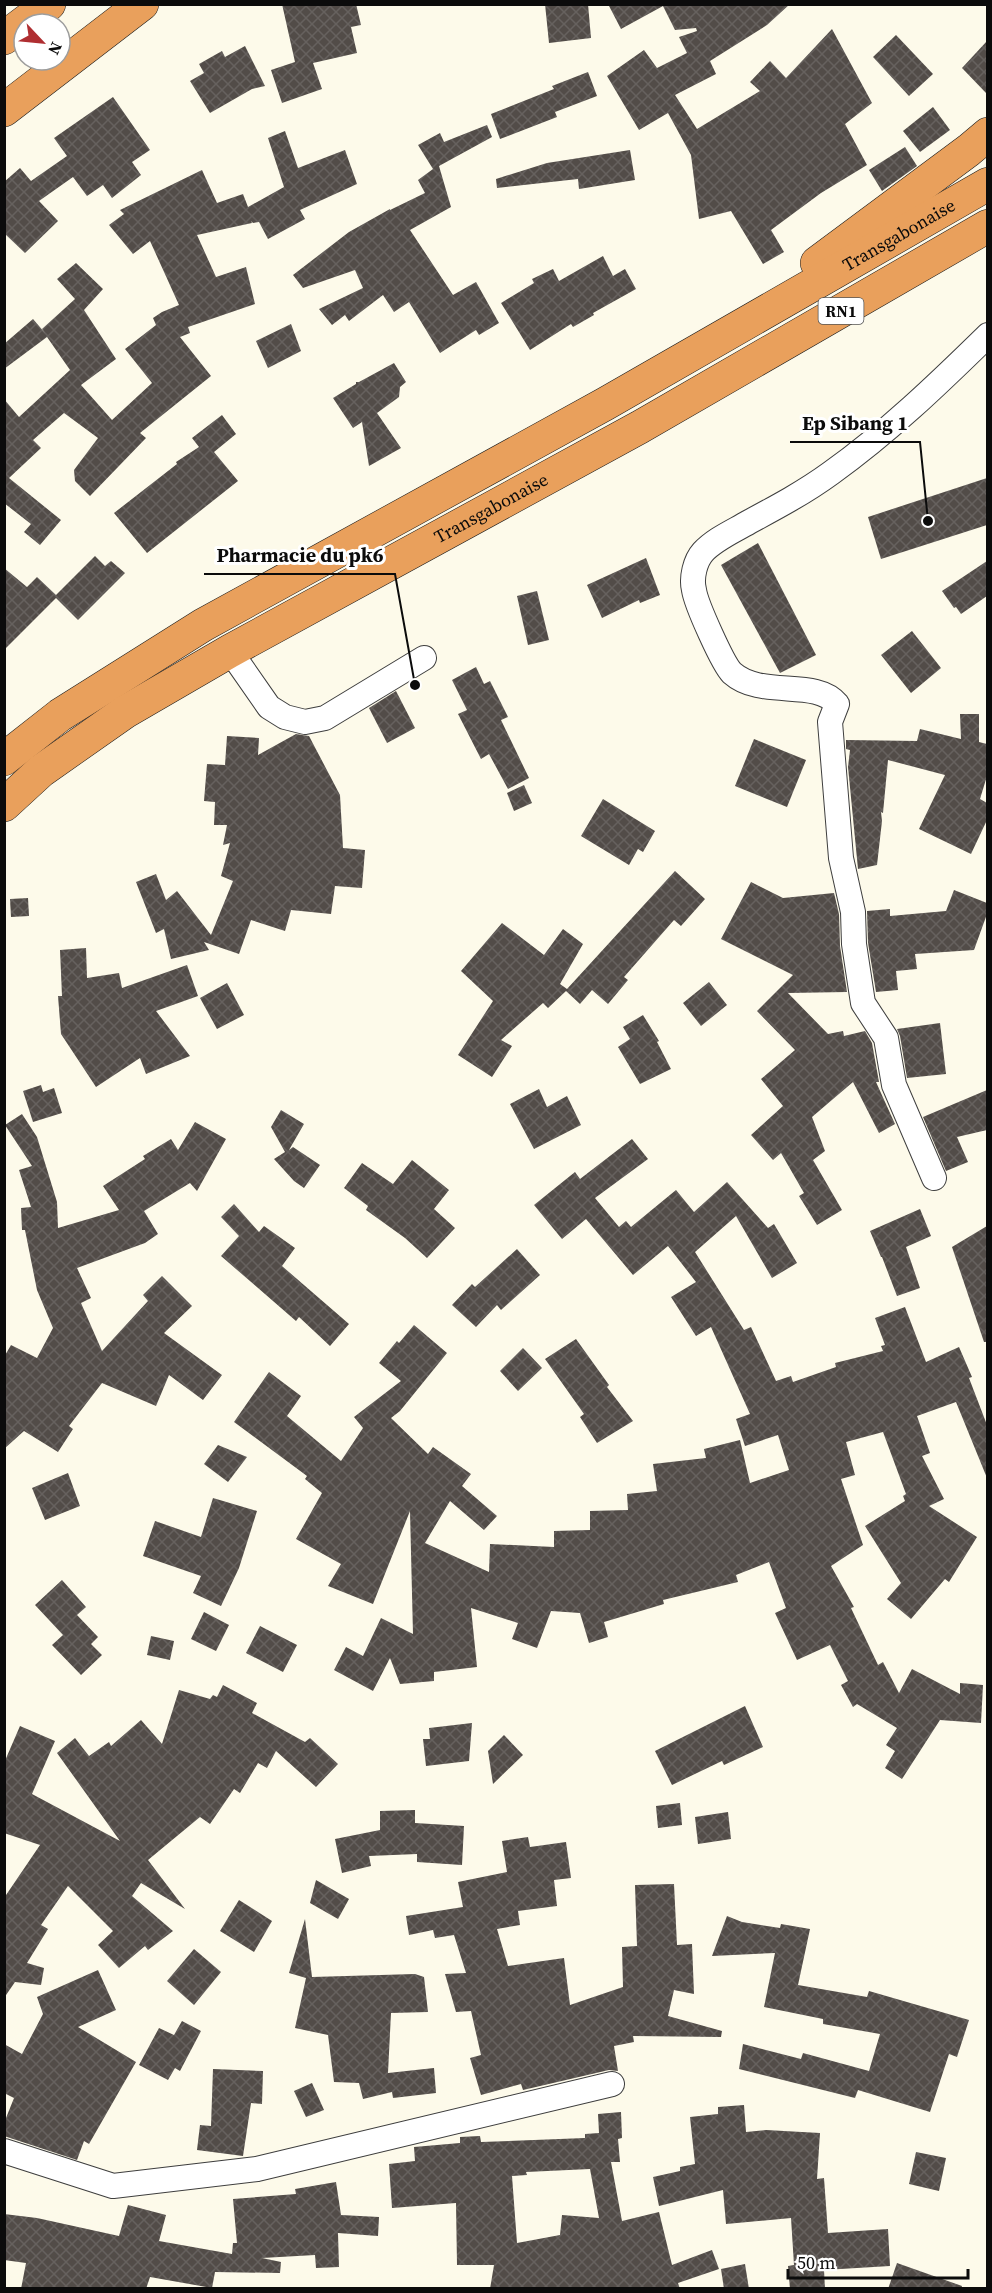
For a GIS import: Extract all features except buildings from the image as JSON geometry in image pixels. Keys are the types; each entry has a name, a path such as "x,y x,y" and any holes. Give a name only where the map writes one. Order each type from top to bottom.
{"highway":[{"path":"4,38 49,4"},
{"path":"4,110 142,4"},
{"path":"776,307 803,273 960,157 987,134"},
{"name":"Transgabonaise","path":"4,759 60,715 203,626 605,404 987,184"},
{"name":"Transgabonaise","path":"4,805 40,771 125,712 230,651 640,427 987,226"}],"street":[{"path":"934,1178 894,1085 886,1038 863,1003 854,944 853,912 841,858 830,722 837,704 831,695 812,690 776,689 749,682 732,673 719,653 693,590 694,569 703,552 722,538 792,499 832,473 934,388 987,335"},
{"path":"230,651 270,707 285,717 305,722 325,718 424,658"},
{"path":"4,2151 114,2186 257,2169 612,2084"}],"place":[{"name":"Ep Sibang 1","path":"928,521"},
{"name":"Pharmacie du pk6","path":"415,685"}]}
